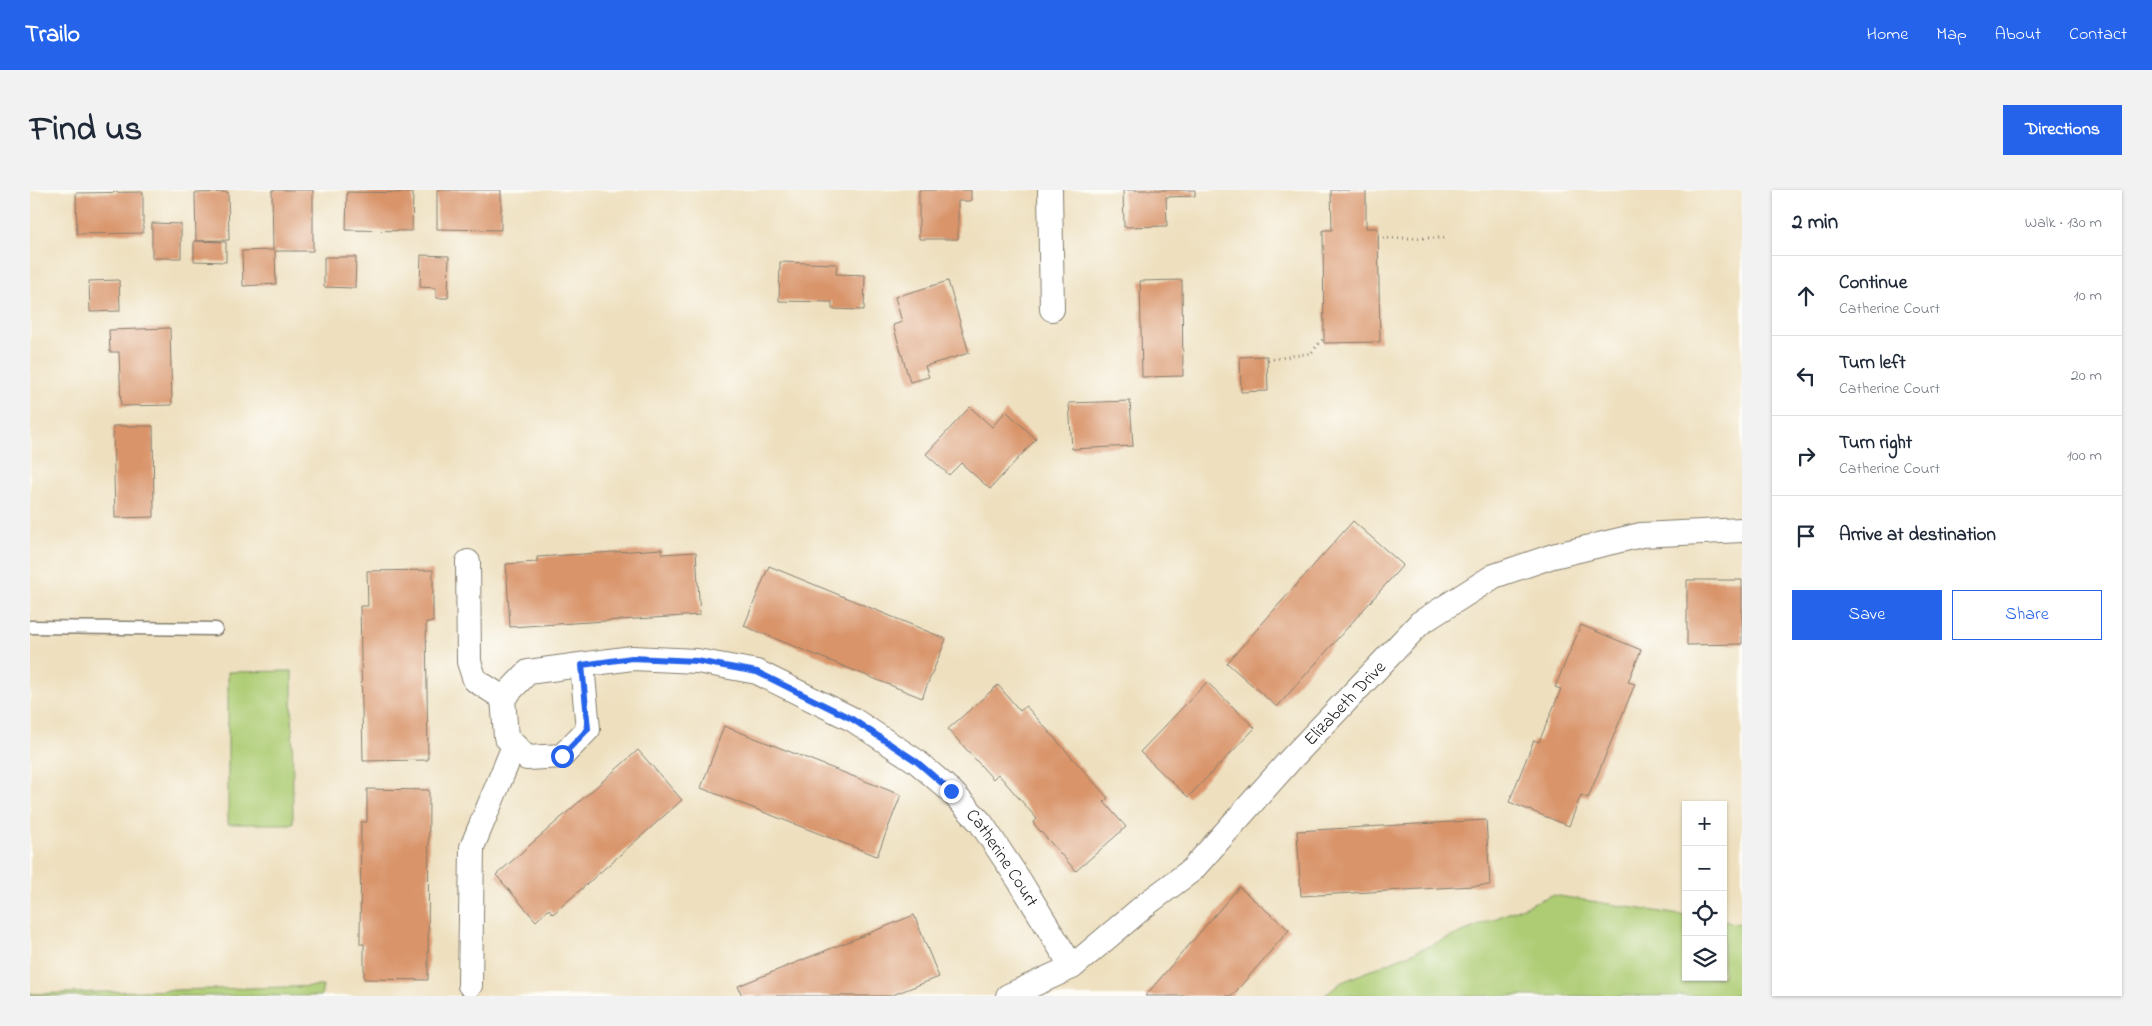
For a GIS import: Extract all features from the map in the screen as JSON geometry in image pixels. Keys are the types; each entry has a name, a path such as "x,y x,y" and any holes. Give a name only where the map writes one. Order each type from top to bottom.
{"street":[{"path":"1050,190 1052,309"},
{"name":"Elizabeth Drive","path":"1008,996 1072,967 1149,902 1192,870 1290,760 1420,623 1494,576 1553,556 1641,534 1742,530"},
{"path":"468,562 469,662 475,680 503,698 506,737 527,758 562,756 588,729 582,665"},
{"name":"Catherine Court","path":"503,698 528,672 632,658 697,661 757,672 852,719 916,761 951,791 981,823 1021,883 1072,967"},
{"path":"470,985 472,847 514,746"}],"lane":[{"path":"30,627 216,629"}],"path":[{"path":"1378,238 1448,238"},
{"path":"1268,360 1310,352 1324,338"}],"green space":[{"path":"292,671 293,824 228,824 228,672"},
{"path":"1552,895 1682,915 1682,981 1727,981 1727,922 1742,924 1742,996 1324,996 1342,982"},
{"path":"323,986 321,996 30,996 30,994"}],"building":[{"path":"272,190 313,190 313,251 275,251 276,284 243,286 242,251 273,250"},
{"path":"437,190 501,190 501,230 437,229"},
{"path":"919,190 971,190 971,201 958,201 958,239 919,239"},
{"path":"1123,190 1195,190 1195,196 1166,197 1167,226 1124,227"},
{"path":"1331,190 1366,190 1366,228 1378,228 1380,342 1324,343 1323,230 1332,230"},
{"path":"143,192 143,233 77,234 76,193"},
{"path":"228,192 229,240 196,241 195,193"},
{"path":"347,192 413,193 412,231 346,230"},
{"path":"152,223 181,224 181,258 152,258"},
{"path":"194,241 226,242 226,262 194,261"},
{"path":"421,255 449,256 448,298 436,298 436,288 420,287"},
{"path":"324,257 356,257 355,288 324,287"},
{"path":"780,262 837,264 836,274 865,275 864,310 832,309 832,302 779,301"},
{"path":"119,280 120,311 90,312 89,281"},
{"path":"1182,280 1183,376 1142,377 1140,281"},
{"path":"948,281 969,353 925,366 929,377 910,382 893,325 902,322 895,297"},
{"path":"170,328 172,405 121,406 119,352 110,352 109,330"},
{"path":"1267,356 1268,391 1241,392 1240,357"},
{"path":"1130,401 1133,446 1072,449 1069,403"},
{"path":"970,407 992,427 1006,411 1036,439 990,489 961,463 949,475 926,454"},
{"path":"113,426 153,426 154,517 115,518"},
{"path":"1353,521 1403,565 1277,707 1227,663"},
{"path":"662,549 662,554 696,552 700,615 510,627 506,564 537,562 537,557"},
{"path":"769,566 946,639 922,698 744,626"},
{"path":"433,570 433,622 426,622 428,760 363,761 360,606 368,606 367,571"},
{"path":"1687,580 1742,580 1742,644 1687,645"},
{"path":"1581,625 1641,650 1628,682 1635,684 1588,798 1581,795 1569,826 1509,802 1534,740 1539,742 1561,689 1555,687"},
{"path":"1207,682 1255,728 1188,797 1140,752"},
{"path":"998,685 1020,711 1026,706 1108,798 1104,802 1126,827 1076,871 1033,823 1037,819 998,774 993,779 948,729"},
{"path":"724,726 901,795 877,856 701,788"},
{"path":"638,750 682,800 553,914 549,909 536,921 496,875"},
{"path":"367,789 429,790 428,980 364,979 364,944 360,944 361,822 367,822"},
{"path":"1486,820 1490,885 1301,896 1297,831"},
{"path":"1239,887 1289,930 1232,996 1145,996"},
{"path":"914,915 939,977 890,996 742,996 738,986"}],"route":[{"path":"562,756 588,729 582,665 632,658 697,661 757,672 852,719 916,761 951,791"}]}
